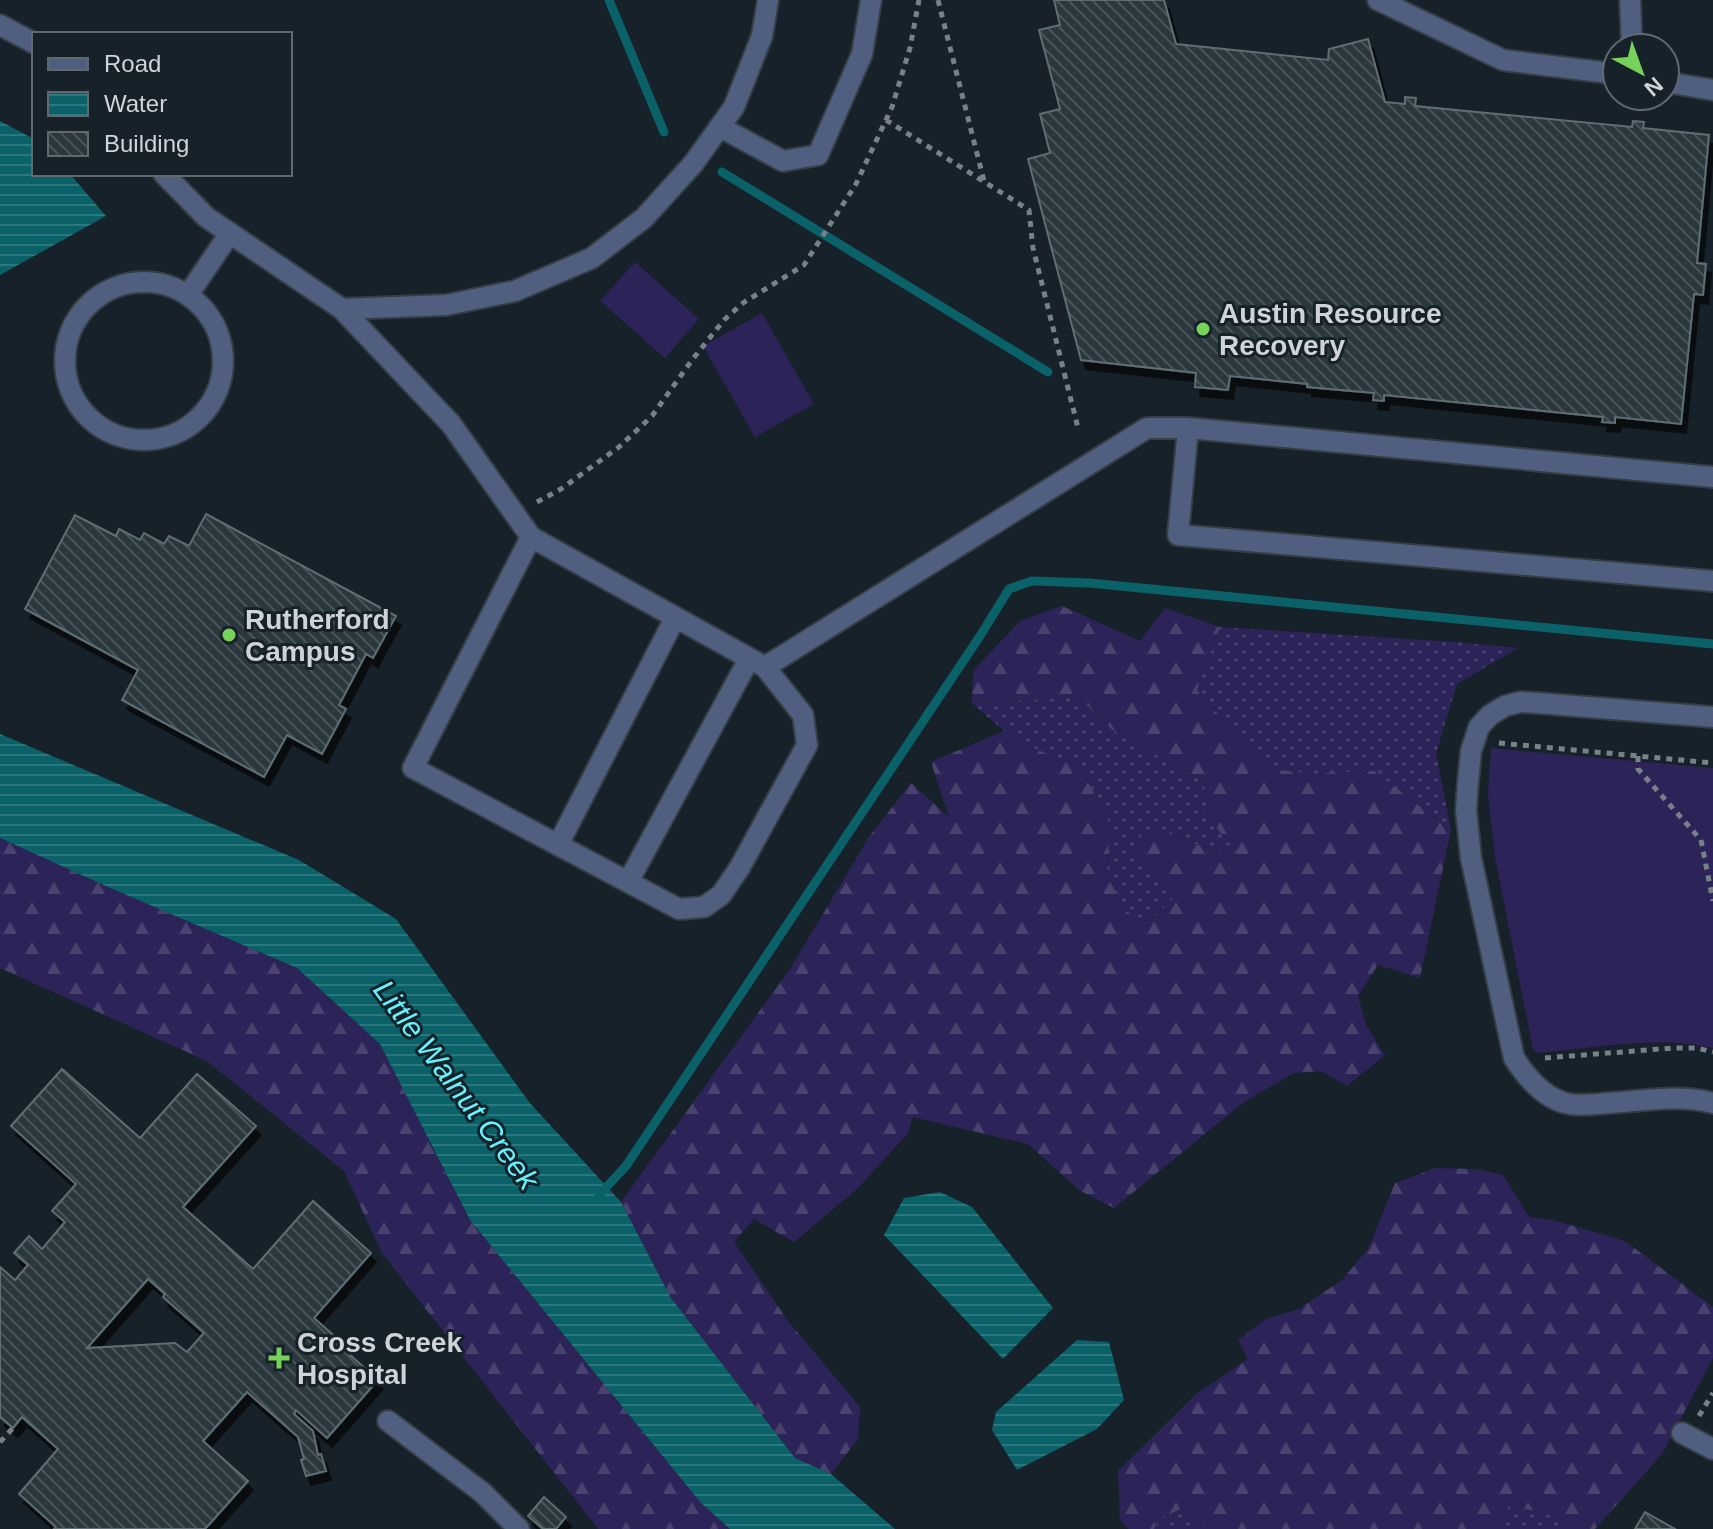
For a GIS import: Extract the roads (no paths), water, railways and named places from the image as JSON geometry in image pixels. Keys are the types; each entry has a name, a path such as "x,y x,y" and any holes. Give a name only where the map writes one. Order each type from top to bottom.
{"street":[{"path":"342,309 446,305 515,291 592,258 644,218 693,164 734,107 762,36 768,0"},
{"path":"720,127 783,161 818,155 862,54 871,0"},
{"path":"1378,0 1503,60 1601,72"},
{"path":"1630,0 1631,32"},
{"path":"0,25 32,42"},
{"path":"1681,85 1713,90"},
{"path":"166,176 206,217 342,309 451,424 531,537 757,663 803,715 807,745 740,867 721,895 704,907 679,909 413,768 531,537"},
{"path":"188,295 230,233"},
{"path":"137,282 164,285 188,295 207,313 219,335 223,361 219,386 207,409 188,427 165,438 139,441 113,435 91,421 74,401 65,376 65,350 81,314 89,304 112,289 137,282"},
{"path":"628,882 757,663 1147,428 1188,428 1713,477"},
{"path":"1188,428 1178,535 1713,581"},
{"path":"558,845 675,618"},
{"path":"1713,717 1520,702 1490,715 1479,727 1468,782 1468,836 1516,1060 1524,1074 1552,1097 1569,1104 1673,1098 1694,1098 1713,1103"},
{"path":"388,1421 483,1493 519,1529"},
{"path":"1682,1433 1713,1449"}],"water":[{"path":"0,121 32,138 32,176 72,176 106,216 0,275"},
{"name":"Little Walnut Creek","path":"0,734 299,860 396,919 529,1102 621,1202 671,1298 795,1458 831,1474 895,1529 730,1529 701,1503 470,1220 380,1044 297,968 0,838"},
{"path":"940,1192 972,1207 1053,1308 1003,1359 884,1235 904,1198"},
{"path":"1077,1340 1109,1342 1124,1400 1097,1429 1017,1470 992,1430 996,1412"}],"waterway":[{"path":"609,0 664,132"},
{"path":"722,172 1048,372"},
{"path":"599,1195 626,1166 1009,589 1032,581 1089,583 1713,644"}],"place":[{"name":"Austin Resource Recovery","path":"1203,329"},
{"name":"Rutherford Campus","path":"229,635"},
{"name":"Cross Creek Hospital","path":"279,1358"}]}
